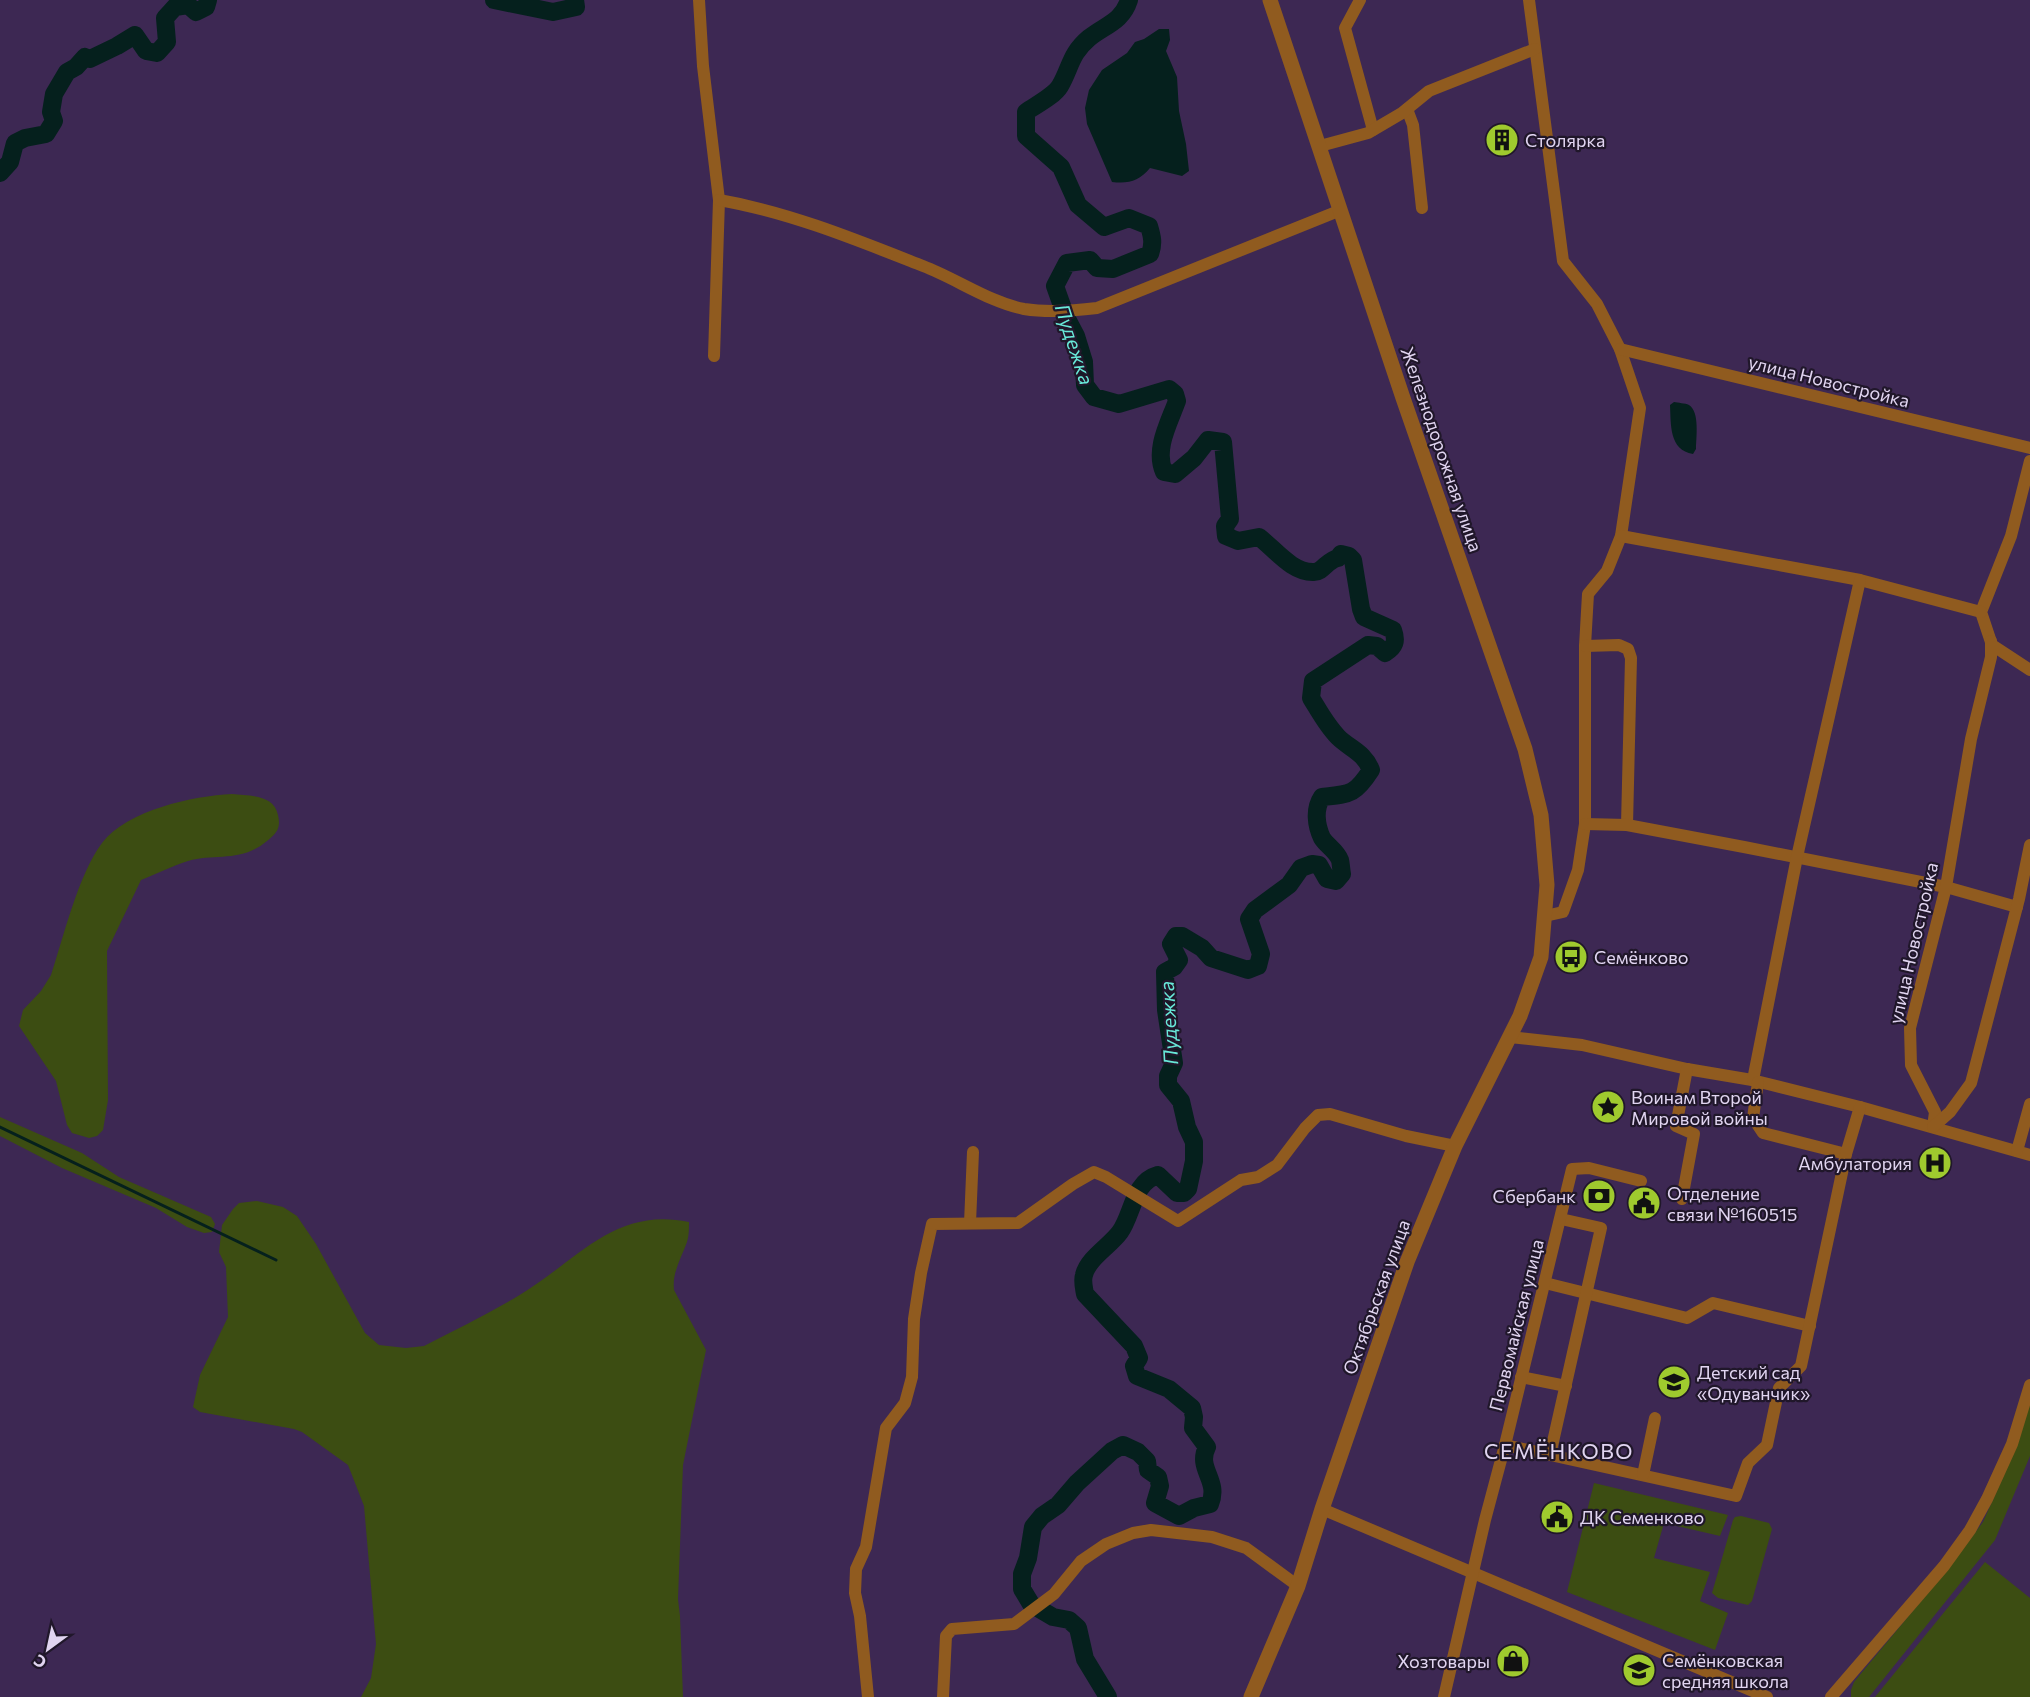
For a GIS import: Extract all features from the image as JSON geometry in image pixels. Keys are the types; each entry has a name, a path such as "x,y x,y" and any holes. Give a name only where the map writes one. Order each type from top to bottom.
{"street":[{"path":"699,0 703,66 719,200 714,356"},
{"name":"Железнодорожная улица","path":"1270,0 1403,398 1525,748 1541,815 1547,885 1545,916"},
{"path":"1360,0 1346,28 1373,130"},
{"path":"1529,0 1563,261 1597,304 1620,349 1640,408 1621,536 1606,572 1588,594 1585,646 1585,824 1578,870 1563,912 1545,916"},
{"path":"1320,146 1373,130 1407,109 1429,91 1535,49"},
{"path":"1407,109 1413,125 1422,208"},
{"path":"719,200 752,206 847,238 924,267 989,297 1022,309 1054,312 1097,308 1341,210"},
{"name":"улица Новостройка","path":"1620,349 2030,448"},
{"path":"1621,536 1860,580 1981,612 2011,536 2030,461"},
{"path":"1846,1154 1763,1133 1753,1118 1756,1081 1797,857 1860,580"},
{"name":"улица Новостройка","path":"1934,1127 1935,1112 1911,1065 1910,1028 1946,887 1971,739 1991,657 1991,641 1981,612"},
{"path":"1991,641 1992,645 2030,670"},
{"path":"1585,646 1619,645 1628,649 1631,658 1627,825"},
{"path":"1585,824 1627,825 1797,857 1946,887 2017,907"},
{"path":"1934,1127 1950,1112 1971,1083 2017,907 2030,845"},
{"name":"Октябрьская улица","path":"1251,1697 1298,1586 1322,1509 1407,1262 1455,1146 1520,1016 1541,957 1545,916"},
{"path":"1510,1037 1582,1046 1687,1069 1756,1081 1860,1107 2030,1155"},
{"path":"1682,1199 1695,1134 1676,1126 1687,1069"},
{"path":"2017,1151 2030,1104"},
{"path":"1505,1445 1736,1496 1748,1463 1767,1445 1779,1388 1801,1366 1846,1154 1860,1107"},
{"path":"868,1697 860,1616 855,1593 856,1569 866,1547 886,1428 905,1403 912,1377 914,1319 932,1224 1018,1223 1073,1184 1094,1173 1178,1221 1241,1180 1258,1178 1277,1166 1305,1128 1318,1115 1330,1114 1406,1136 1455,1146"},
{"path":"970,1223 973,1152"},
{"name":"Первомайская улица","path":"1444,1697 1572,1169 1589,1168 1641,1180"},
{"path":"1550,1455 1600,1228 1561,1219"},
{"path":"1545,1283 1688,1318 1713,1303 1810,1326"},
{"path":"1521,1377 1566,1386"},
{"path":"1831,1697 1944,1566 1970,1530 2012,1444 2030,1385"},
{"path":"1643,1475 1655,1418"},
{"path":"1322,1509 1767,1697"},
{"path":"943,1697 946,1636 952,1629 1014,1624 1054,1594 1081,1561 1106,1544 1133,1533 1151,1530 1212,1537 1246,1548 1298,1586"}],"green space":[{"path":"232,794 260,797 272,803 278,815 277,830 267,841 248,852 188,861 141,880 107,951 108,1100 103,1130 97,1136 89,1138 72,1133 67,1125 56,1081 19,1026 23,1010 41,991 51,975 72,906 93,856 113,832 144,814 180,802"},
{"path":"0,1117 82,1153 119,1177 211,1217 215,1224 212,1232 204,1233 187,1227 156,1208 62,1168 0,1136"},
{"path":"257,1201 283,1207 297,1216 316,1244 365,1333 379,1345 406,1348 424,1346 507,1303 578,1253 617,1229 639,1222 663,1219 689,1222 688,1240 676,1271 674,1290 706,1350 683,1465 678,1599 683,1697 361,1697 371,1678 376,1644 364,1506 348,1465 302,1432 294,1429 200,1412 193,1407 200,1375 228,1317 226,1267 219,1252 222,1225 239,1203"},
{"path":"2030,1401 2030,1456 1995,1540 1869,1697 1851,1697 1854,1682 1950,1566 1983,1522 2008,1466"},
{"path":"1594,1483 1728,1515 1720,1536 1664,1523 1654,1558 1710,1572 1700,1601 1728,1613 1715,1650 1567,1592"},
{"path":"1741,1516 1769,1523 1772,1529 1752,1601 1748,1605 1718,1598 1712,1593 1733,1520"},
{"path":"1985,1562 2030,1598 2030,1697 1875,1697"}],"shaded area":[{"path":"1159,29 1169,29 1170,40 1166,51 1177,77 1179,111 1189,171 1182,176 1150,168 1133,181 1112,182 1087,124 1085,108 1089,90 1102,70 1127,53 1135,42"},
{"path":"1674,402 1689,405 1695,413 1696,449 1693,454 1685,452 1675,442 1670,405"}],"waterway":[{"path":"0,173 10,162 15,143 25,138 46,134 54,121 51,112 54,94 67,72 76,67 85,57 90,59 135,35 146,51 157,53 167,42 165,18 175,7 188,5 196,12 206,7 208,0"},
{"path":"494,0 553,12 576,7 575,0"},
{"name":"Пудежка","path":"1108,1697 1085,1659 1078,1628 1069,1620 1053,1617 1031,1604 1022,1589 1022,1574 1028,1558 1033,1527 1112,1451 1123,1445 1138,1452 1147,1461 1148,1470 1158,1477 1160,1486 1155,1503 1179,1516 1194,1508 1210,1504 1212,1496 1211,1481 1204,1462 1207,1447 1193,1428 1192,1408 1169,1389 1137,1376 1134,1366 1139,1358 1134,1346 1085,1294 1083,1282 1090,1263 1120,1232 1143,1184 1158,1175 1177,1193 1184,1193 1188,1189 1194,1161 1194,1142 1187,1127 1181,1101 1168,1085 1168,1076 1174,1063 1166,1010 1165,972 1174,967 1179,960 1171,944 1176,936 1182,936 1202,948 1211,958 1248,970 1258,966 1261,954 1249,919 1255,910 1289,885 1301,868 1312,864 1319,865 1327,879 1336,881 1342,874 1338,857 1320,833 1317,822 1319,802 1322,797 1346,794 1356,789 1371,770 1365,759 1338,737 1323,718 1311,698 1313,681 1368,645 1377,646 1385,653 1395,641 1393,630 1364,617 1353,560 1349,556 1341,554 1320,570 1306,571 1291,565 1259,537 1238,541 1226,536 1225,526 1230,519 1223,442 1208,440 1194,458 1175,474 1164,472 1161,463 1162,445 1177,401 1175,394 1169,389 1119,404 1094,397 1085,385 1084,362 1055,286 1067,263 1090,260 1097,268 1113,269 1150,254 1151,233 1149,226 1129,218 1104,227 1078,205 1061,167 1026,136 1026,112 1057,90 1078,50 1089,38 1117,18 1129,0"},
{"path":"0,1127 276,1260"}],"place":[{"name":"Столярка","path":"1502,140"},
{"name":"Семёнково","path":"1571,957"},
{"name":"Воинам Второй Мировой войны","path":"1608,1107"},
{"name":"Амбулатория","path":"1935,1163"},
{"name":"Сбербанк","path":"1599,1196"},
{"name":"Отделение связи №160515","path":"1644,1203"},
{"name":"Детский сад «Одуванчик»","path":"1674,1382"},
{"name":"ДК Семенково","path":"1557,1517"},
{"name":"Хозтовары","path":"1513,1661"},
{"name":"Семёнковская средняя школа","path":"1639,1670"}],"district":[{"name":"СЕМЁНКОВО","path":"1559,1450"}]}
